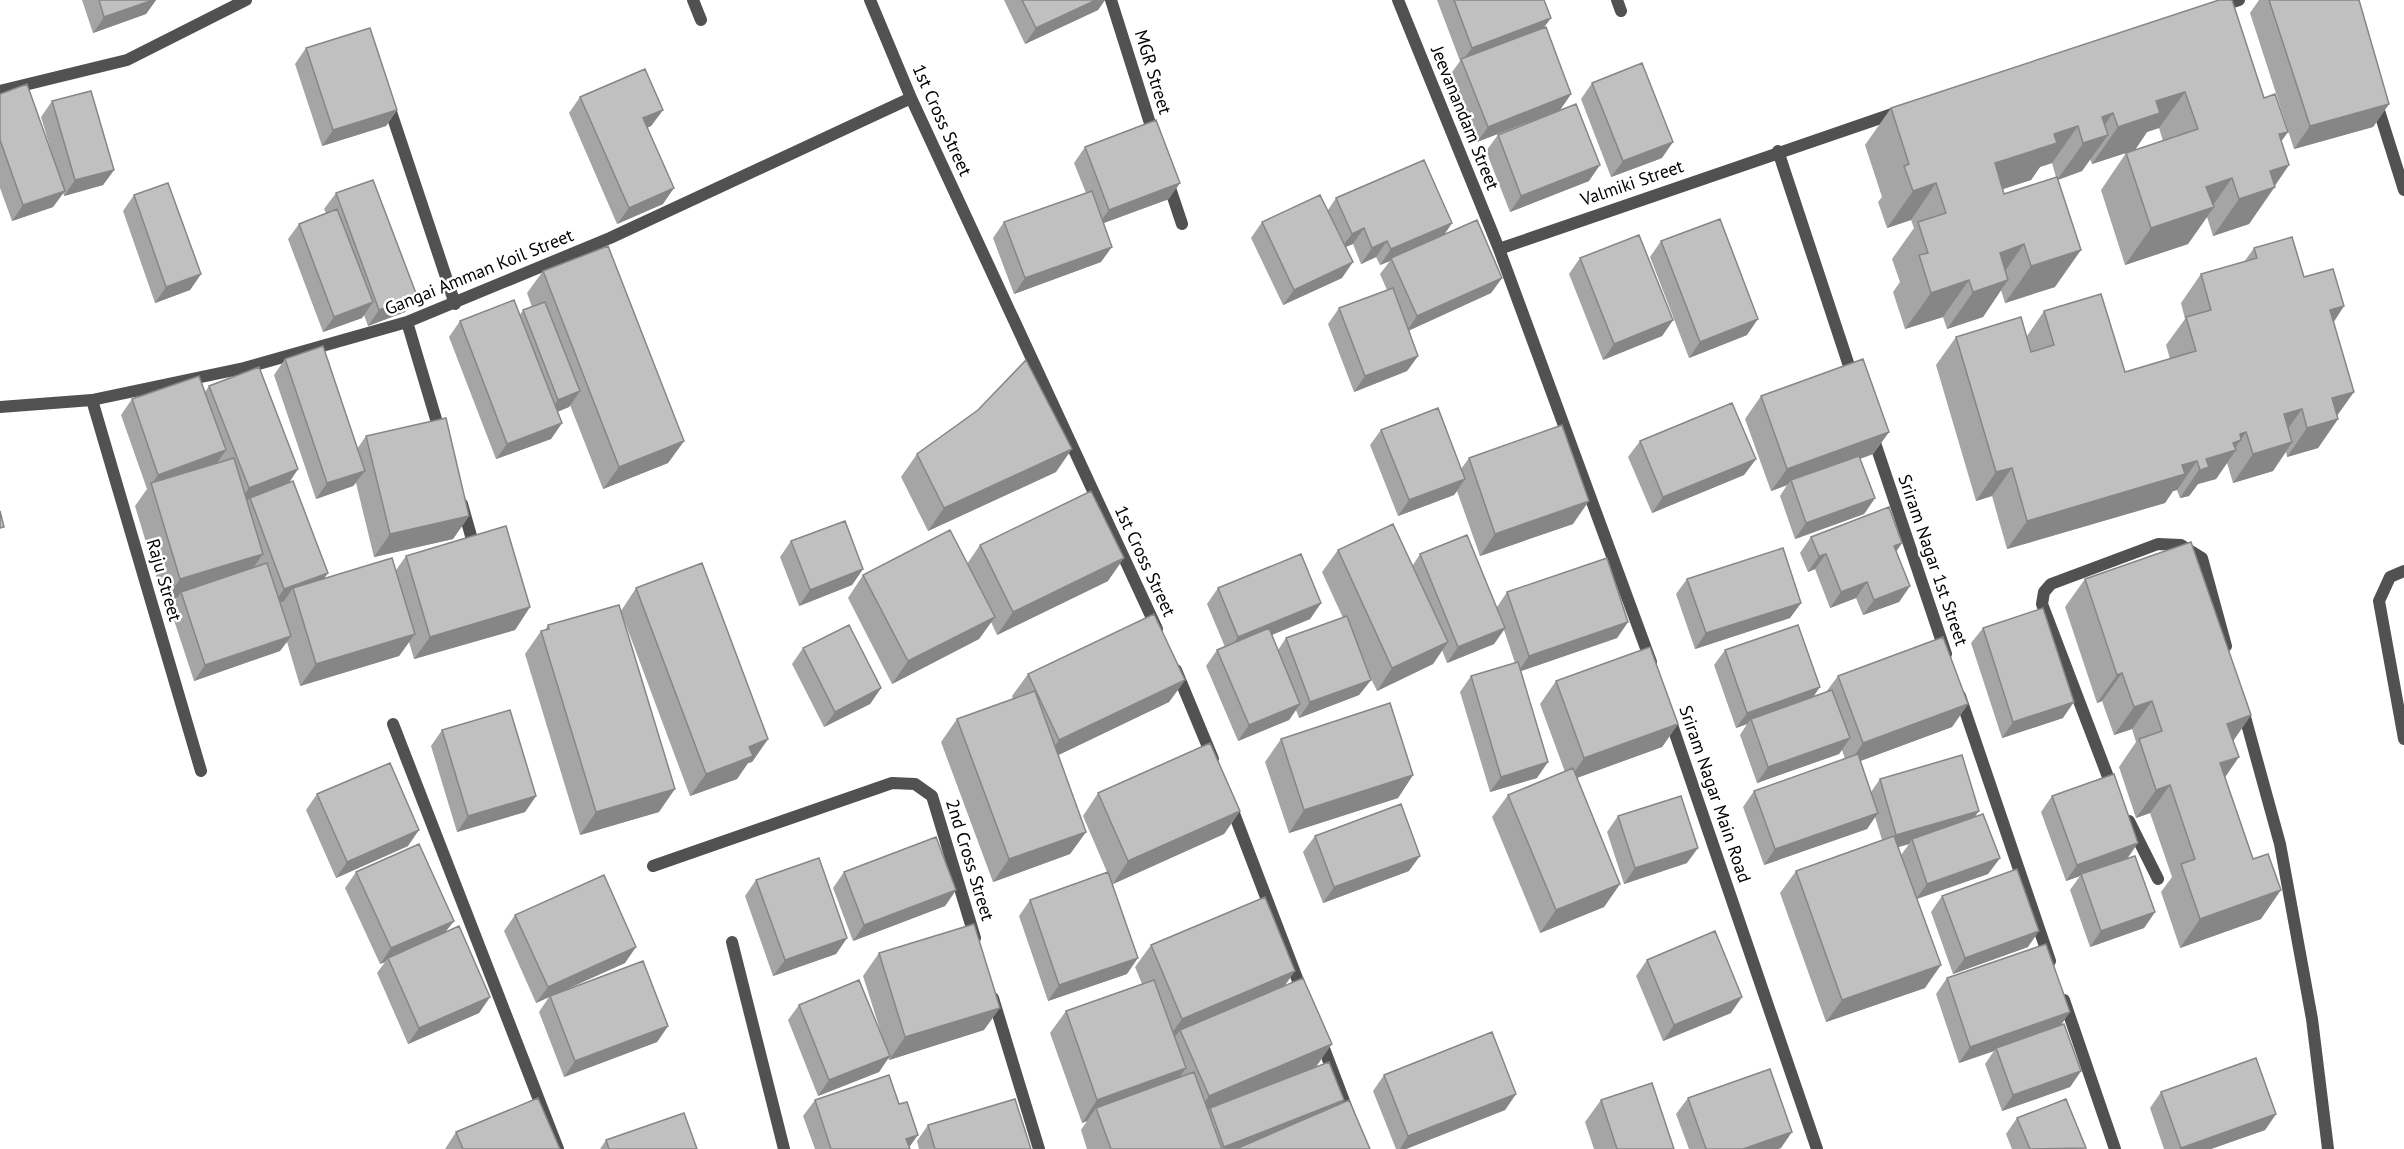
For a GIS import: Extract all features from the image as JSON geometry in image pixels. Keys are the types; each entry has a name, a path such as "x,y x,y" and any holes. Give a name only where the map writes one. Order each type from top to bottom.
{"street":[{"path":"0,91 127,60 246,0"},
{"path":"693,0 701,21"},
{"name":"1st Cross Street","path":"870,0 911,98 1162,640"},
{"name":"MGR Street","path":"1112,0 1157,146"},
{"name":"Jeevanandam Street","path":"1398,0 1499,249"},
{"path":"2205,11 2239,0"},
{"path":"382,85 455,304"},
{"path":"2372,90 2404,190"},
{"name":"Gangai Amman Koil Street","path":"0,407 92,400 244,368 407,322 610,238 911,98"},
{"name":"Valmiki Street","path":"1499,249 1778,151 1913,107"},
{"path":"1778,151 1857,390"},
{"path":"1164,168 1182,224"},
{"path":"1499,249 1656,675"},
{"path":"407,322 444,444"},
{"name":"Raju Street","path":"92,400 201,771"},
{"name":"Sriram Nagar 1st Street","path":"1868,424 1948,662"},
{"path":"457,488 473,543"},
{"path":"2158,879 2122,807 2042,604 2044,592 2051,584 2158,544 2181,544 2202,558 2229,656"},
{"path":"2404,571 2390,577 2383,587 2379,601 2404,739"},
{"path":"1172,662 1218,772"},
{"path":"1956,684 2053,968"},
{"path":"2238,689 2280,844 2312,1019 2328,1149"},
{"name":"Sriram Nagar Main Road","path":"1663,698 1817,1149"},
{"path":"393,724 558,1149"},
{"name":"2nd Cross Street","path":"653,866 892,783 915,784 932,795 980,955"},
{"path":"1227,794 1307,1005"},
{"path":"732,942 784,1149"},
{"path":"990,989 1039,1149"},
{"path":"2061,990 2115,1149"},
{"path":"1315,1027 1353,1127"}],"building":[{"path":"99,0 153,0 104,17"},
{"path":"1022,0 1096,0 1036,28"},
{"path":"1454,0 1544,0 1551,18 1472,48"},
{"path":"2219,0 2232,0 2264,98 2275,94 2288,132 2279,134 2289,165 2270,171 2275,187 2239,199 2232,178 2206,187 2214,207 2151,228 2126,153 2198,129 2185,92 2156,101 2160,113 2118,127 2113,113 2102,117 2108,135 2083,143 2078,126 2054,134 2057,143 1995,163 2004,194 2057,177 2081,250 2031,266 2024,244 2000,253 2008,280 1973,292 1969,280 1931,293 1919,255 1928,253 1918,222 1946,213 1936,183 1913,191 1904,166 1909,164 1891,108"},
{"path":"2269,0 2359,0 2389,104 2310,126"},
{"path":"1546,27 1571,94 1488,127 1461,59"},
{"path":"370,28 397,110 333,130 306,48"},
{"path":"1642,63 1673,142 1623,161 1592,83"},
{"path":"645,69 663,110 643,118 674,188 629,208 580,97"},
{"path":"27,84 65,191 23,205 0,140 0,94"},
{"path":"91,91 114,170 75,180 52,101"},
{"path":"1576,104 1600,165 1521,196 1498,135"},
{"path":"1156,120 1180,183 1109,210 1085,147"},
{"path":"1424,160 1452,223 1391,249 1387,241 1372,248 1364,228 1352,234 1336,198"},
{"path":"373,180 417,296 379,310 336,193"},
{"path":"168,183 201,274 166,287 134,195"},
{"path":"1092,191 1112,247 1025,278 1004,222"},
{"path":"1320,195 1353,262 1294,290 1262,222"},
{"path":"337,209 373,302 334,317 299,224"},
{"path":"1720,219 1758,319 1700,342 1661,241"},
{"path":"1477,220 1502,278 1417,316 1391,258"},
{"path":"1639,235 1673,320 1614,344 1580,258"},
{"path":"2292,237 2304,277 2333,269 2344,306 2330,310 2354,392 2332,398 2338,419 2307,428 2302,409 2284,414 2292,442 2253,454 2246,432 2240,434 2241,440 2233,443 2236,450 2206,459 2209,467 2200,470 2197,461 2182,465 2185,474 2027,521 2012,468 1996,472 1956,337 2021,317 2031,352 2054,345 2044,311 2101,294 2125,372 2196,351 2186,317 2211,310 2201,274 2257,258 2254,248"},
{"path":"608,246 684,441 619,467 543,271"},
{"path":"1393,288 1418,356 1365,376 1339,308"},
{"path":"514,300 562,423 507,444 460,321"},
{"path":"545,302 580,391 558,400 523,310"},
{"path":"323,346 365,471 327,483 285,359"},
{"path":"1863,359 1889,432 1787,469 1761,396"},
{"path":"1026,360 1072,449 944,508 917,454 978,410"},
{"path":"259,367 298,469 249,488 209,386"},
{"path":"199,376 226,450 158,475 132,399"},
{"path":"1732,403 1756,459 1663,497 1640,441"},
{"path":"1438,408 1465,479 1409,500 1381,430"},
{"path":"446,418 469,516 390,534 366,436"},
{"path":"1562,425 1589,501 1495,534 1469,458"},
{"path":"1859,456 1875,498 1806,523 1791,480"},
{"path":"234,458 263,554 180,579 151,483"},
{"path":"293,481 328,573 284,589 250,498"},
{"path":"1091,491 1124,558 1013,612 980,545"},
{"path":"1889,507 1902,543 1894,546 1910,586 1874,600 1867,582 1841,592 1826,554 1819,556 1811,537"},
{"path":"0,511 4,527 0,528"},
{"path":"845,521 863,569 810,590 791,541"},
{"path":"1393,524 1448,642 1392,668 1338,550"},
{"path":"506,526 530,607 430,637 406,556"},
{"path":"950,530 995,617 908,661 863,575"},
{"path":"1467,535 1505,628 1458,647 1420,554"},
{"path":"2191,542 2251,715 2227,724 2239,757 2220,763 2253,859 2268,854 2281,890 2200,919 2181,864 2195,859 2170,785 2156,790 2139,739 2162,731 2152,701 2134,707 2122,673 2117,675 2085,579"},
{"path":"1783,548 1801,603 1706,633 1687,579"},
{"path":"1301,554 1321,603 1238,637 1218,588"},
{"path":"392,558 415,634 316,664 293,588"},
{"path":"1607,558 1628,622 1529,656 1507,592"},
{"path":"267,563 291,636 205,665 181,592"},
{"path":"702,563 768,739 749,747 753,756 706,774 636,588"},
{"path":"619,605 675,789 596,812 541,631 549,629 548,625"},
{"path":"2043,608 2074,702 2013,722 1983,628"},
{"path":"1154,614 1185,680 1059,740 1028,674"},
{"path":"1347,616 1371,680 1310,702 1286,638"},
{"path":"849,625 881,688 835,712 803,648"},
{"path":"1798,625 1820,687 1747,713 1725,650"},
{"path":"1269,628 1300,704 1249,725 1217,650"},
{"path":"1943,637 1968,704 1863,743 1838,676"},
{"path":"1650,647 1678,724 1584,758 1556,681"},
{"path":"1518,662 1548,762 1501,777 1471,676"},
{"path":"1832,690 1850,738 1768,767 1751,719"},
{"path":"1035,691 1086,832 1009,859 957,719"},
{"path":"1390,703 1413,775 1304,810 1281,739"},
{"path":"510,710 536,796 468,816 442,730"},
{"path":"1210,743 1240,811 1128,861 1098,793"},
{"path":"1858,754 1878,813 1775,849 1754,791"},
{"path":"1962,755 1979,811 1896,835 1880,779"},
{"path":"390,763 419,830 347,862 317,794"},
{"path":"1573,768 1620,884 1556,910 1508,795"},
{"path":"2114,774 2138,843 2077,865 2052,796"},
{"path":"1681,796 1698,848 1635,868 1618,816"},
{"path":"1401,804 1420,856 1334,887 1315,836"},
{"path":"1983,814 2000,858 1927,884 1912,839"},
{"path":"1894,836 1941,965 1842,1000 1796,871"},
{"path":"936,837 956,890 864,925 844,872"},
{"path":"419,844 454,921 391,948 356,872"},
{"path":"2135,856 2155,912 2101,931 2081,874"},
{"path":"819,858 847,938 785,960 756,880"},
{"path":"2017,869 2039,931 1965,958 1942,896"},
{"path":"1108,872 1138,958 1059,985 1030,900"},
{"path":"604,875 636,947 548,987 515,915"},
{"path":"1265,897 1295,971 1182,1019 1151,945"},
{"path":"974,924 1000,1008 905,1037 879,953"},
{"path":"459,926 490,997 419,1028 388,958"},
{"path":"1715,931 1742,997 1674,1025 1647,960"},
{"path":"2046,944 2070,1012 1970,1047 1947,978"},
{"path":"643,961 668,1026 575,1061 550,996"},
{"path":"1303,978 1332,1044 1209,1096 1180,1030"},
{"path":"859,980 890,1056 829,1080 799,1005"},
{"path":"1154,980 1186,1068 1097,1100 1066,1011"},
{"path":"2064,1024 2081,1071 2013,1095 1996,1048"},
{"path":"1492,1032 1516,1094 1408,1136 1384,1075"},
{"path":"2256,1058 2276,1114 2181,1148 2161,1092"},
{"path":"1329,1062 1344,1100 1224,1147 1210,1108"},
{"path":"1770,1069 1792,1132 1743,1149 1706,1149 1688,1098"},
{"path":"1194,1072 1222,1149 1111,1149 1096,1108"},
{"path":"889,1075 899,1104 907,1102 918,1135 906,1139 910,1149 831,1149 815,1100"},
{"path":"1652,1083 1674,1149 1617,1149 1601,1100"},
{"path":"538,1098 560,1149 463,1149 456,1132"},
{"path":"1015,1099 1031,1149 935,1149 928,1125"},
{"path":"2066,1099 2086,1148 2030,1149 2017,1118"},
{"path":"1349,1100 1370,1149 1236,1149"},
{"path":"684,1113 697,1149 609,1149 606,1140"}]}
